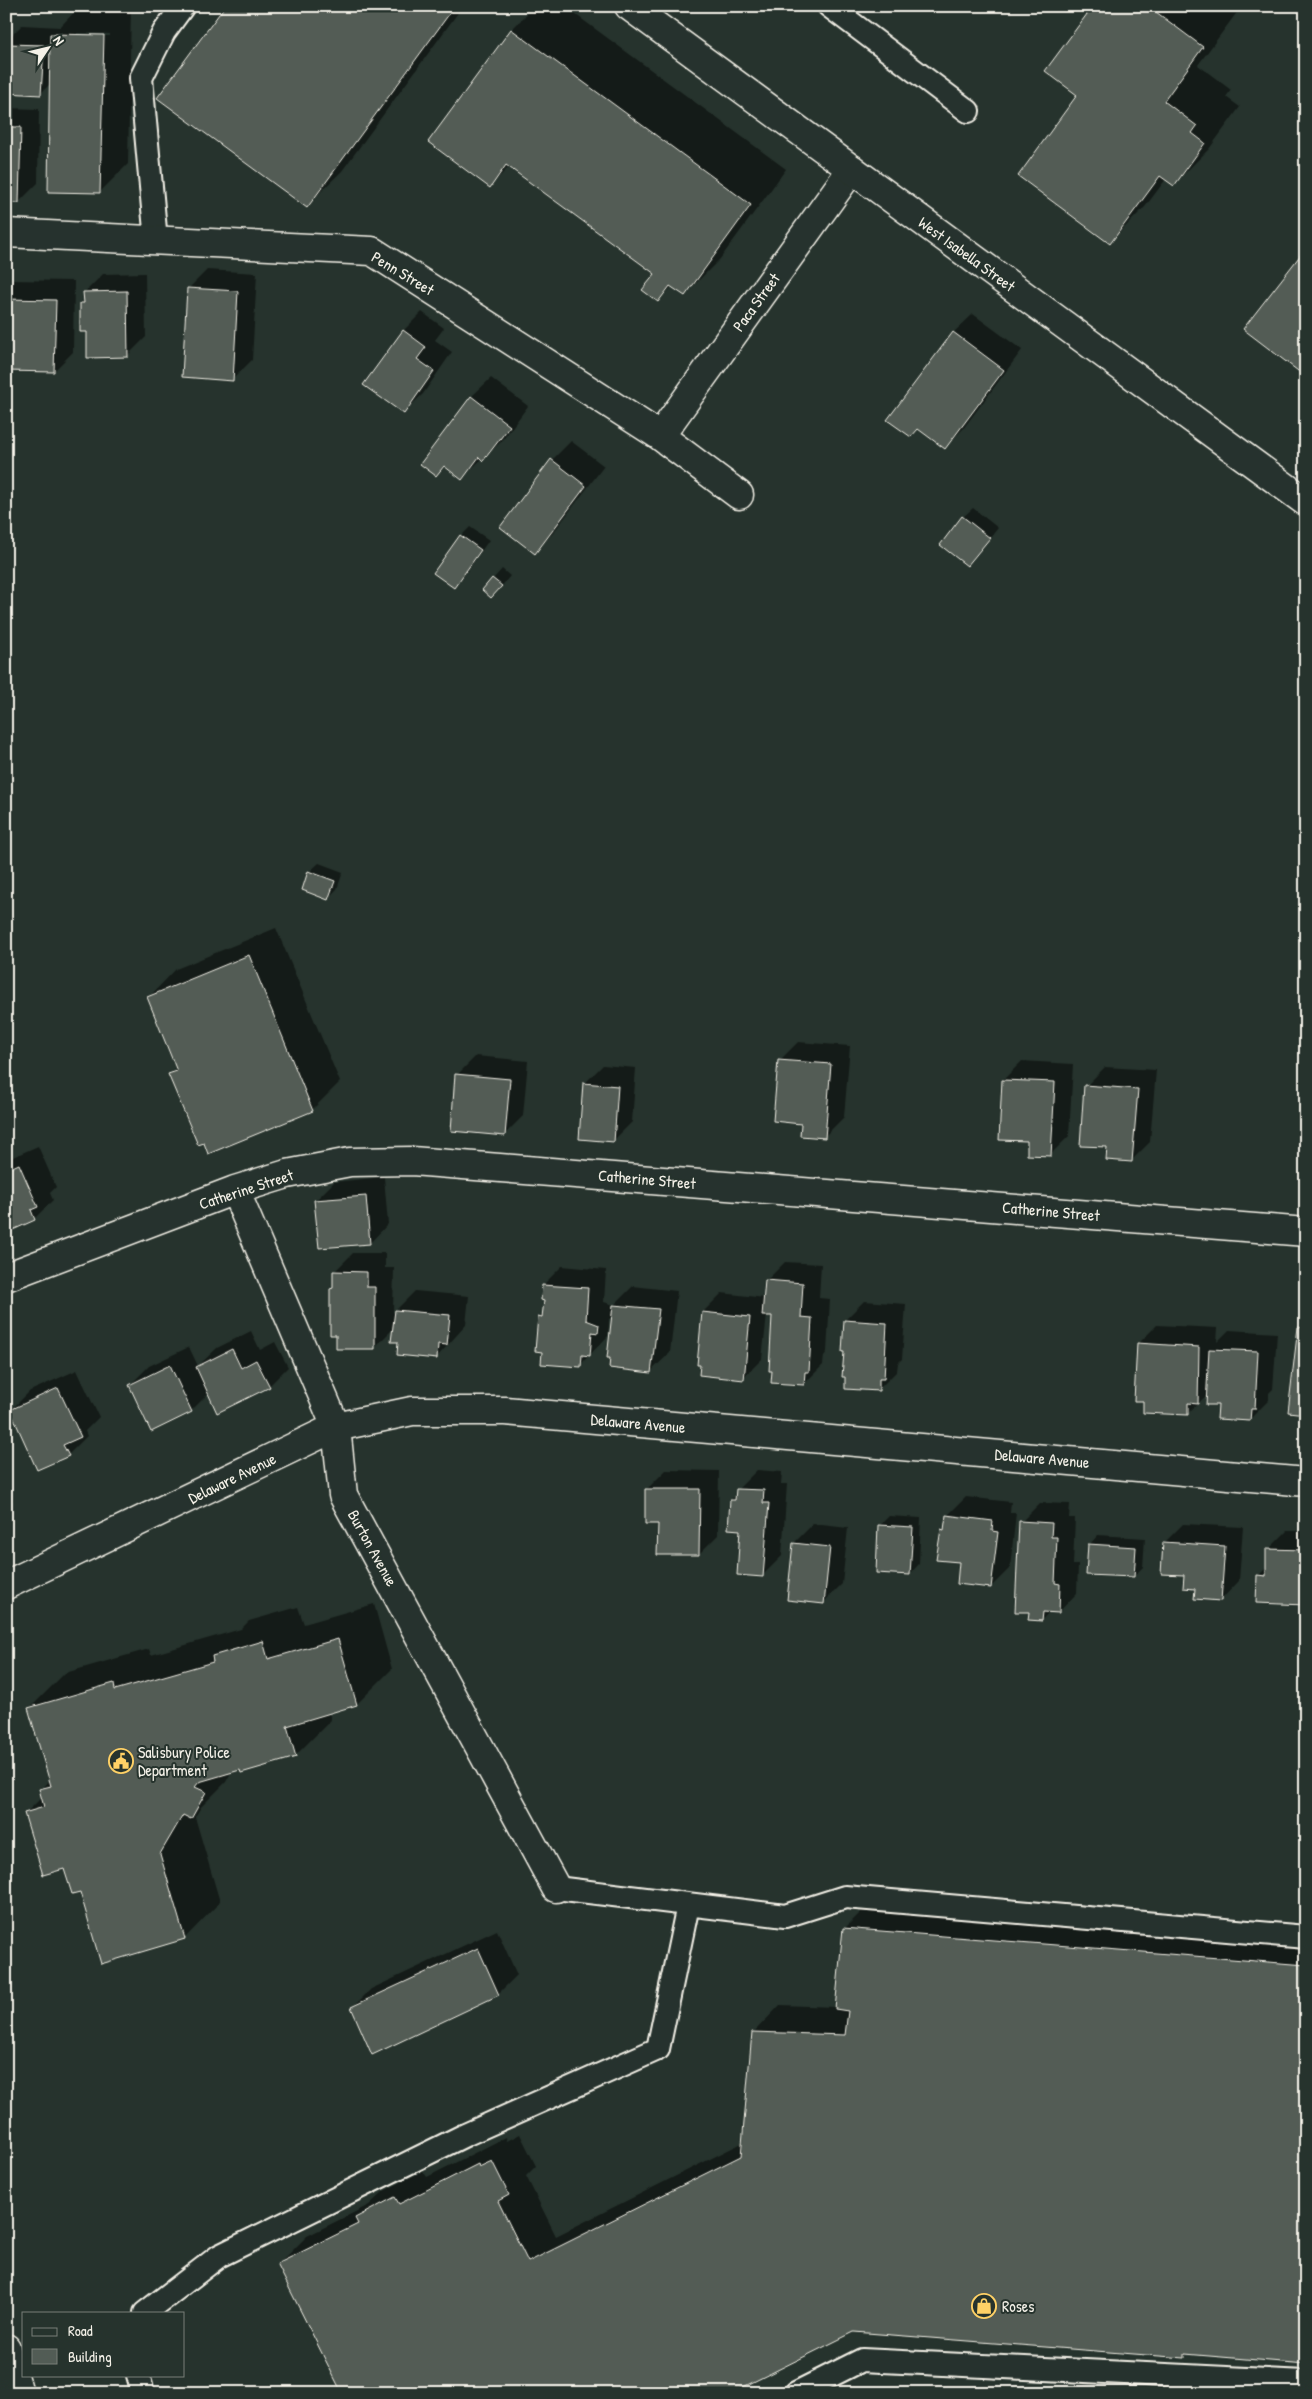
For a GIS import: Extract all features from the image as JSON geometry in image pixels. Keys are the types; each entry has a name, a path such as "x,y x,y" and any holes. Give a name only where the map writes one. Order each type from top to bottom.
{"street":[{"name":"West Isabella Street","path":"629,6 1306,502"},
{"name":"Paca Street","path":"660,436 852,169"},
{"name":"Penn Street","path":"6,234 372,251 660,436 740,495"},
{"name":"Catherine Street","path":"6,1277 235,1190 287,1174 350,1162 412,1160 1306,1232"},
{"name":"Burton Avenue","path":"235,1190 336,1427 343,1495 556,1888"},
{"name":"Delaware Avenue","path":"6,1585 336,1427 412,1411 505,1411 1306,1482"},
{"path":"6,2348 19,2393"}],"lane":[{"path":"156,241 141,78 164,32 183,6"},
{"path":"829,6 968,111"},
{"path":"556,1888 786,1916 845,1897 1306,1937"},
{"path":"146,2312 219,2256 465,2135 658,2049 688,1905"},
{"path":"796,2393 862,2360 1306,2382"},
{"path":"138,2376 143,2393"}],"building":[{"path":"225,6 455,6 307,208 157,98"},
{"path":"1093,6 1148,6 1203,47 1164,101 1197,126 1192,133 1205,143 1174,186 1160,176 1110,244 1018,176 1077,95 1045,71"},
{"path":"511,29 751,205 685,296 670,286 658,302 642,290 655,274 506,165 490,188 428,142"},
{"path":"50,34 104,35 100,193 48,192"},
{"path":"6,44 44,45 41,95 6,93"},
{"path":"6,127 21,127 19,203 6,203"},
{"path":"1306,248 1306,377 1243,329"},
{"path":"187,288 238,291 233,381 182,377"},
{"path":"127,291 128,357 87,358 87,332 80,332 80,303 84,303 83,292"},
{"path":"6,299 56,300 54,372 6,371"},
{"path":"403,330 426,347 417,359 434,371 404,414 363,385"},
{"path":"953,332 1004,370 945,449 918,429 911,437 887,420"},
{"path":"471,396 510,426 483,461 479,457 462,480 444,466 436,476 420,464"},
{"path":"551,459 586,486 535,554 500,527"},
{"path":"962,516 990,538 967,566 940,545"},
{"path":"460,535 481,550 454,588 433,573"},
{"path":"492,578 502,586 491,598 482,590"},
{"path":"308,871 335,881 328,900 302,890"},
{"path":"249,955 313,1111 208,1154 204,1143 198,1145 168,1074 177,1071 147,997"},
{"path":"778,1060 831,1064 825,1138 800,1136 801,1124 773,1121"},
{"path":"455,1074 510,1079 505,1136 451,1131"},
{"path":"1002,1080 1055,1082 1051,1156 1027,1155 1027,1141 999,1140"},
{"path":"583,1083 618,1086 614,1142 579,1139"},
{"path":"1084,1085 1138,1089 1132,1162 1106,1160 1107,1147 1080,1146"},
{"path":"19,1164 38,1207 31,1210 35,1220 6,1233 6,1170"},
{"path":"366,1196 370,1244 319,1248 314,1200"},
{"path":"333,1271 367,1272 367,1287 375,1287 375,1349 336,1349 336,1335 330,1335 330,1289 333,1288"},
{"path":"765,1280 803,1283 801,1317 812,1318 809,1372 805,1372 804,1385 771,1383 772,1371 769,1371 772,1316 762,1316"},
{"path":"542,1285 588,1288 586,1320 599,1325 598,1333 592,1332 590,1356 582,1355 581,1367 541,1364 542,1352 535,1351 538,1316 542,1317 544,1301 541,1300"},
{"path":"613,1305 659,1309 651,1373 609,1368 610,1358 607,1358"},
{"path":"395,1310 450,1315 447,1345 438,1344 437,1359 397,1355 398,1342 391,1342"},
{"path":"702,1312 750,1317 744,1380 699,1375 700,1365 697,1365"},
{"path":"844,1320 887,1323 884,1379 879,1379 879,1391 845,1389 845,1377 842,1377"},
{"path":"1298,1327 1306,1328 1306,1414 1288,1412"},
{"path":"1137,1343 1199,1347 1198,1404 1188,1403 1188,1415 1143,1413 1143,1401 1134,1401"},
{"path":"232,1349 241,1368 256,1360 270,1387 217,1413 196,1367"},
{"path":"1209,1349 1258,1351 1255,1409 1251,1409 1250,1421 1217,1419 1218,1405 1206,1405"},
{"path":"170,1365 192,1412 151,1432 129,1385"},
{"path":"58,1388 81,1437 63,1445 69,1456 37,1470 10,1410"},
{"path":"645,1489 700,1489 699,1555 657,1555 658,1524 645,1524"},
{"path":"736,1489 764,1490 763,1503 769,1503 763,1577 737,1575 740,1530 728,1529 730,1500 735,1500"},
{"path":"946,1515 993,1521 992,1531 998,1532 991,1588 957,1584 959,1562 936,1560 941,1529 944,1530"},
{"path":"1019,1521 1052,1523 1051,1537 1057,1537 1055,1583 1060,1584 1059,1613 1043,1612 1042,1621 1028,1620 1029,1612 1015,1612"},
{"path":"878,1525 913,1527 910,1575 876,1573"},
{"path":"1163,1542 1225,1546 1221,1601 1194,1599 1195,1589 1183,1588 1184,1575 1161,1574"},
{"path":"793,1543 830,1547 824,1604 787,1600"},
{"path":"1088,1544 1136,1547 1134,1577 1086,1575"},
{"path":"1266,1549 1306,1550 1306,1605 1256,1603 1257,1575 1266,1576"},
{"path":"338,1639 357,1705 287,1726 296,1757 241,1773 240,1770 199,1782 195,1787 206,1792 191,1819 183,1815 160,1854 185,1939 101,1964 80,1892 72,1894 64,1869 43,1875 24,1813 44,1807 39,1789 51,1786 28,1708 114,1683 115,1690 213,1662 212,1656 263,1641 268,1659"},
{"path":"843,1928 1306,1965 1306,2364 1185,2354 1185,2358 854,2332 731,2393 342,2393 277,2264 358,2224 355,2218 395,2197 399,2204 478,2164 479,2167 492,2161 509,2195 498,2201 528,2262 741,2156 752,2032 845,2035 848,2011 835,2009"},
{"path":"478,1948 499,1995 372,2055 351,2007"}],"place":[{"name":"Salisbury Police Department","path":"121,1761"},
{"name":"Roses","path":"984,2306"}]}
